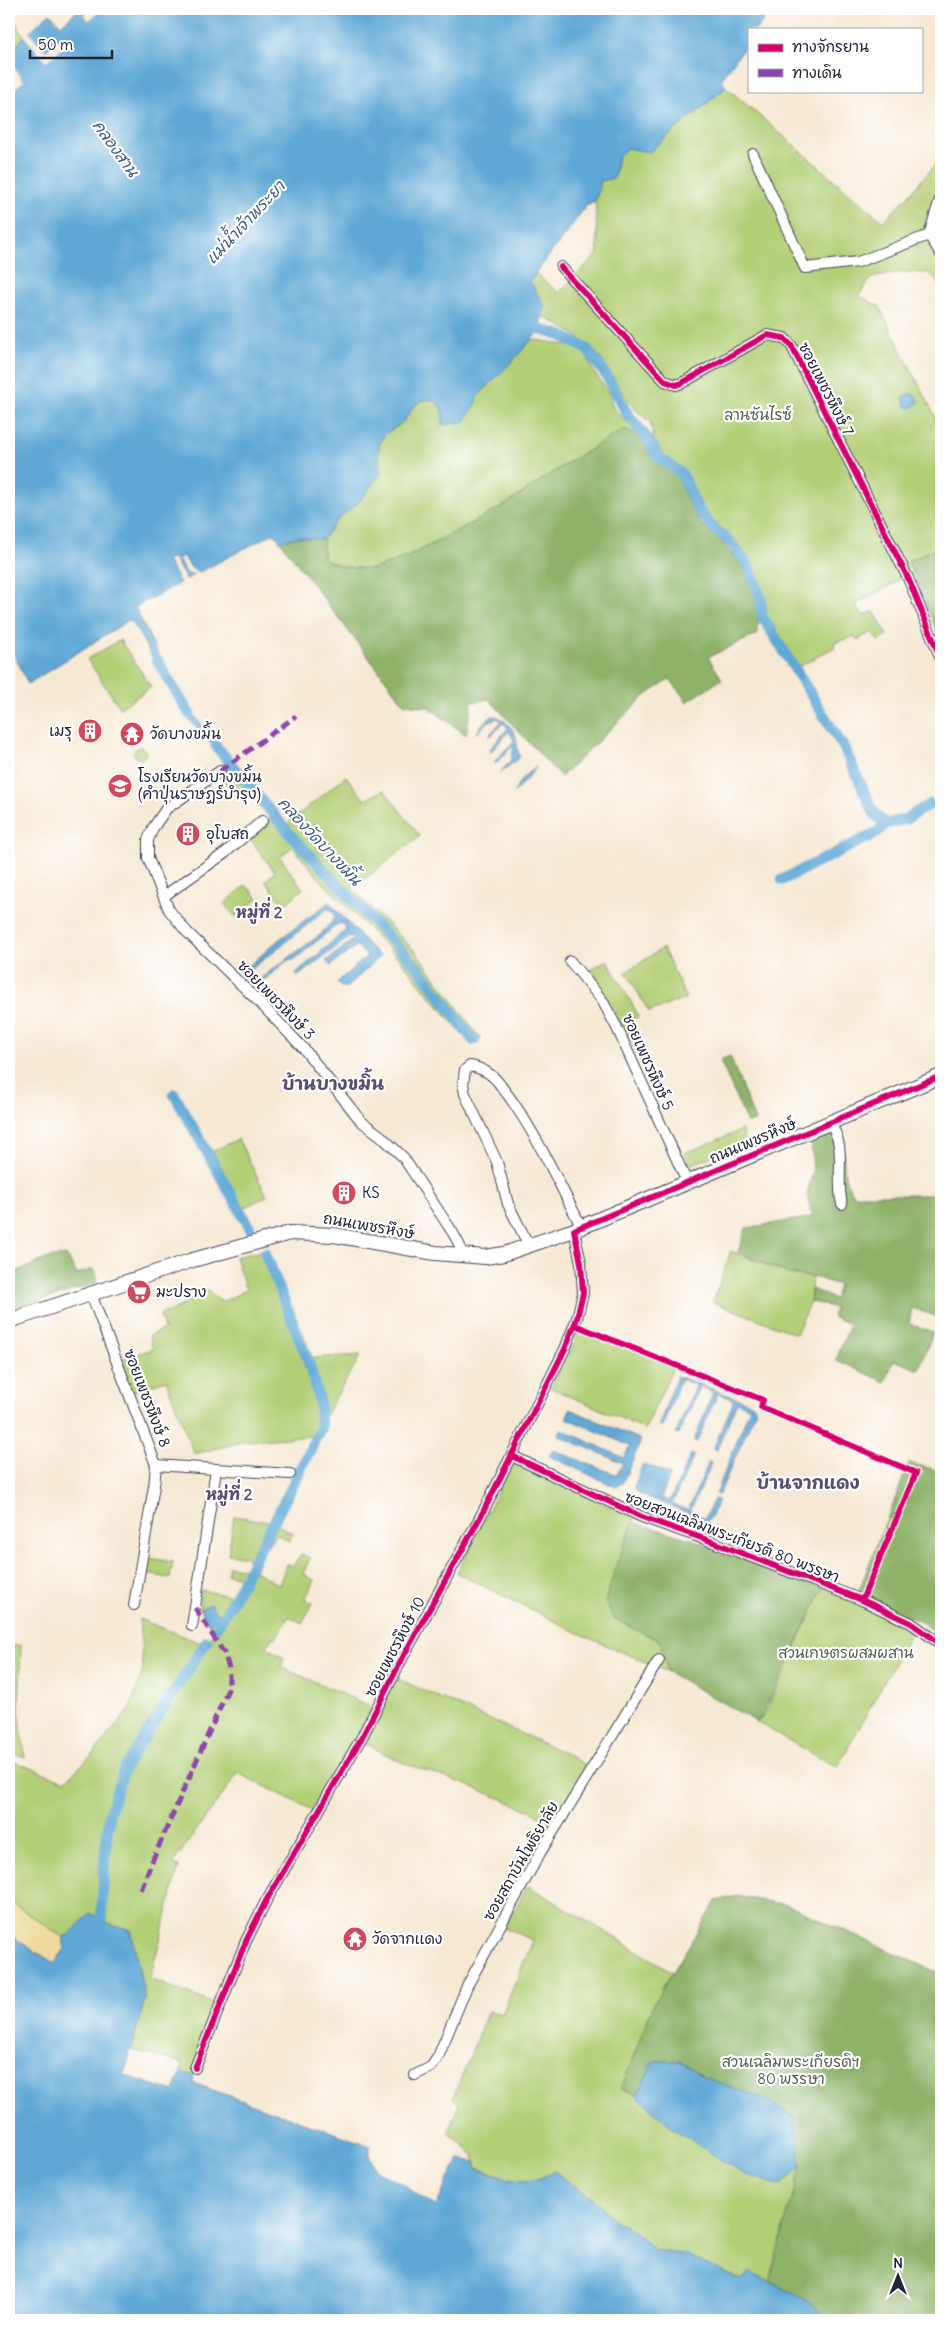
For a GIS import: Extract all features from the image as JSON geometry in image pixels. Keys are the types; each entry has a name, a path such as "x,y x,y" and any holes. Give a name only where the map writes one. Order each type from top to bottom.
{"main road":[{"name":"ถนนเพชรหึงษ์","path":"9,1321 202,1257 290,1233 334,1235 400,1248 485,1257 530,1246 578,1228 941,1076"}],"street":[{"path":"752,154 805,268 858,262 929,235"},
{"path":"941,196 929,235 941,254"},
{"name":"ซอยเพชรหึงษ์ 7","path":"562,267 611,324 665,381 671,384 682,383 767,335 784,338 791,344 908,578 941,659"},
{"name":"ซอยเพชรหึงษ์ 3","path":"220,771 166,809 153,828 148,840 148,858 169,910 187,932 304,1049 361,1121 381,1136 403,1157 453,1233 460,1246 460,1255"},
{"path":"164,896 225,853 262,821"},
{"name":"ซอยเพชรหึงษ์ 5","path":"570,961 602,1000 617,1028 687,1182"},
{"name":"ซอยเพชรหึงษ์ 10","path":"195,2068 246,1941 266,1900 362,1737 404,1655 512,1456 565,1349 577,1318 583,1293 578,1228 540,1147 501,1085 484,1071 470,1066 465,1070 463,1084 465,1094 497,1162 510,1210 530,1246"},
{"path":"829,1123 835,1129 839,1141 838,1186 842,1204"},
{"name":"ซอยเพชรหึงษ์ 8","path":"91,1294 156,1465 134,1605"},
{"name":"ซอยสวนเฉลิมพระเกียรติ 80 พรรษา","path":"512,1456 642,1517 713,1542 862,1600 911,1623 941,1644"},
{"path":"156,1465 290,1474"},
{"path":"192,1626 216,1469"},
{"name":"ซอยสถาบันโพธิยาลัย","path":"415,2075 431,2067 438,2057 467,1986 540,1853 659,1660"}],"green space":[{"path":"9,11 24,36 18,45 9,34"},
{"name":"ลานซันไรซ์","path":"726,87 883,222 911,193 941,157 941,288 930,273 903,272 871,278 859,296 879,306 941,428 941,546 908,561 913,573 856,604 863,616 874,611 888,636 878,641 872,632 857,640 854,636 834,643 835,647 798,667 767,618 764,610 764,596 757,576 743,552 713,523 699,505 684,473 665,457 654,439 650,421 641,415 628,401 597,353 575,335 542,316 545,306 530,282 536,274 559,293 598,253 595,201 601,181 614,178 618,157 627,147 649,152"},
{"path":"532,339 570,346 585,353 595,374 608,391 613,408 637,432 624,430 564,465 502,507 409,556 373,569 344,567 323,559 323,539 338,519 359,502 382,471 379,461 379,450 384,436 401,424 415,405 424,400 436,401 442,410 475,406 477,397"},
{"path":"624,429 637,432 651,457 676,474 687,500 701,524 719,539 745,569 758,599 758,634 708,657 722,679 687,702 670,679 645,696 561,777 489,699 472,702 466,735 428,707 404,704 280,541 298,537 323,539 323,559 344,567 374,569 409,556 502,507 564,465"},
{"path":"941,546 941,641 908,561"},
{"path":"120,640 151,687 120,708 87,659"},
{"path":"140,747 146,753 140,759 134,753"},
{"path":"227,756 286,825 346,776 365,800 384,790 420,836 352,889 416,952 481,1039 472,1046 402,962 327,887 292,847 280,857 303,889 284,905 265,881 275,872 248,836 270,818 247,791 237,798 219,775 228,768 221,760"},
{"path":"246,885 258,898 236,917 224,904"},
{"path":"663,948 686,998 649,1012 626,972"},
{"path":"607,960 639,1016 630,1020 649,1064 644,1065 591,969"},
{"path":"730,1056 755,1121 747,1123 720,1060"},
{"path":"840,1125 846,1182 854,1195 941,1195 941,1318 912,1308 909,1324 933,1332 919,1370 894,1360 885,1382 836,1360 850,1324 832,1317 835,1308 810,1301 812,1289 835,1299 839,1285 817,1278 789,1274 738,1252 746,1228 812,1217 807,1193 813,1172 811,1139"},
{"path":"742,1130 745,1143 690,1165 685,1153"},
{"path":"238,1139 267,1196 242,1209 213,1151"},
{"path":"269,1249 311,1358 361,1355 313,1436 246,1441 194,1454 166,1380 131,1392 118,1360 153,1349 149,1336 164,1329 160,1314 179,1307 208,1290 222,1302 246,1290 235,1257"},
{"path":"731,1251 789,1274 812,1277 810,1301 796,1334 713,1302"},
{"path":"66,1255 77,1274 94,1269 97,1276 96,1283 9,1311 9,1275 48,1258"},
{"path":"579,1328 675,1364 645,1429 551,1388 574,1344"},
{"path":"514,1463 636,1518 633,1522 614,1619 660,1641 668,1672 585,1636 457,1573 509,1469"},
{"path":"909,1463 941,1471 941,1637 923,1623 858,1593"},
{"path":"234,1516 271,1522 293,1533 289,1541 276,1534 261,1555 255,1571 279,1585 287,1564 292,1567 301,1554 310,1558 303,1574 314,1580 305,1599 313,1603 302,1623 289,1616 276,1638 272,1637 267,1647 284,1658 281,1667 372,1707 339,1768 312,1810 238,1773 173,1863 179,1866 150,1979 217,2005 194,2076 181,2072 183,2063 131,2050 145,1999 131,1930 110,1924 90,1913 68,1935 63,1937 9,1901 9,1784 15,1762 65,1781 91,1756 129,1710 143,1670 139,1619 207,1645 213,1632 209,1625 211,1604 200,1609 200,1590 233,1596 242,1577 227,1574 229,1566 247,1569 248,1557 228,1554"},
{"path":"633,1522 691,1539 823,1588 760,1720 753,1720 668,1672 660,1641 614,1619 605,1602 615,1568"},
{"path":"149,1558 173,1562 170,1578 146,1574"},
{"name":"สวนเกษตรผสมผสาน","path":"823,1588 879,1612 912,1631 838,1766 827,1762 753,1720 760,1720 765,1714"},
{"path":"21,1645 19,1711 25,1757 9,1753 9,1646"},
{"path":"398,1679 567,1754 588,1767 550,1824 536,1813 467,1785 401,1762 360,1741"},
{"name":"สวนเฉลิมพระเกียรติฯ 80 พรรษา","path":"528,1886 673,1972 660,1990 736,1896 787,1905 941,1974 941,2320 829,2320 807,2300 749,2272 742,2280 687,2255 654,2250 635,2232 613,2220 600,2204 554,2171 534,2180 524,2181 505,2178 476,2167 474,2155 449,2132 459,2103 453,2098 488,2011 502,2014 533,1941 504,1927"},
{"name":"สวนเฉลิมพระเกียรติฯ 80 พรรษา","path":"736,1896 787,1905 941,1974 941,2320 829,2320 807,2300 784,2291 769,2282 801,2165 794,2117 764,2099 704,2077 680,2061 654,2061 636,2095 621,2088 654,2003 716,1901"}],"sand":[{"path":"9,1901 63,1937 65,1949 54,1963 9,1935"}],"water":[{"path":"79,9 90,9 83,15 89,21 103,9 771,9 758,28 748,28 748,42 721,80 726,87 649,152 627,148 618,157 614,178 601,181 595,201 587,205 530,281 545,306 538,332 512,362 477,397 475,406 464,422 443,425 442,410 436,401 424,400 415,405 401,424 388,432 381,440 379,461 382,471 359,502 338,519 323,539 298,537 280,541 274,533 200,572 192,569 183,556 178,560 187,574 194,574 186,580 174,558 167,560 180,583 135,607 167,673 162,675 134,625 129,620 28,684 14,654 9,656 9,93 24,81 9,61 9,56 14,52 9,44 9,34 18,45 24,36 46,61 67,43 62,37 46,51 29,32 50,13 61,25"},
{"path":"909,393 915,395 920,401 912,408 906,407 903,398"},
{"path":"184,703 227,756 224,759 180,709 179,706"},
{"path":"492,716 503,720 512,730 516,737 520,757 499,774 511,760 514,745 495,764 495,761 514,741 509,731 490,753 489,750 508,728 503,723 490,737 490,734 502,721 497,718 486,723 477,734 481,725"},
{"path":"537,767 514,793 523,778"},
{"path":"329,902 380,957 347,987 341,987 337,982 367,956 357,946 330,966 326,961 354,939 351,936 298,976 296,973 346,930 344,925 339,923 294,960 288,960 259,984 257,981 321,934 335,918 333,911 327,909 244,975 242,972 276,942"},
{"path":"677,1376 753,1404 756,1410 719,1495 716,1494 750,1408 737,1402 716,1451 713,1449 733,1403 732,1399 718,1393 697,1442 694,1441 713,1392 700,1386 679,1434 676,1433 696,1385 681,1379 662,1427 659,1425"},
{"path":"570,1409 639,1439 640,1443 623,1482 616,1487 549,1456 553,1450 617,1475 623,1463 559,1436 561,1429 624,1458 630,1446 566,1418"},
{"path":"691,1454 694,1455 672,1504 688,1510 709,1462 712,1463 690,1511 705,1518 714,1499 718,1500 712,1515 707,1521 640,1494 634,1488 642,1465 646,1464 670,1475 661,1498 670,1501"},
{"path":"211,1604 218,1616 209,1625 200,1609"},
{"path":"90,1913 110,1924 131,1930 145,1999 124,2075 174,2092 181,2072 194,2076 193,2083 371,2146 369,2155 377,2172 402,2183 422,2198 436,2205 459,2159 476,2162 476,2168 515,2180 534,2180 554,2171 600,2204 613,2220 635,2232 654,2250 687,2255 742,2280 749,2272 807,2300 829,2320 9,2320 9,1935 54,1963 65,1950 63,1937 68,1935"},
{"path":"654,2061 681,2061 704,2077 764,2099 794,2117 801,2165 781,2186 743,2174 674,2129 636,2095"}],"pier":[{"path":"29,32 46,51 62,37 68,43 46,62 24,36 46,58 64,43 62,40 45,54 27,34"},
{"path":"9,61 24,81 9,93 9,90 21,80 9,65"}],"waterway":[{"path":"524,325 560,335 587,349 608,378 626,412 650,442 656,455 682,474 698,510 734,546 748,565 761,598 762,616 844,748 874,813 885,824 906,819 930,804"},
{"name":"คลองวัดบางขมิ้น","path":"157,660 190,715"},
{"name":"คลองวัดบางขมิ้น","path":"216,746 289,833 419,969 474,1040"},
{"path":"782,880 878,832 885,824"},
{"path":"174,1094 250,1228"},
{"path":"217,1627 294,1483 321,1427 319,1400 308,1360 265,1253"},
{"path":"100,1934 110,1811 125,1767 207,1641"}],"marked path":[{"path":"220,771 296,716"},
{"path":"141,1890 229,1687 229,1668 224,1653 195,1608"}],"cycle path":[{"path":"561,267 665,381 676,385 767,335 784,338 791,345 908,578 941,659"},
{"path":"195,2068 246,1941 266,1901 362,1737 404,1655 483,1512 565,1349 577,1318 583,1293 581,1263 574,1230 941,1076"},
{"path":"575,1325 763,1400 761,1407 916,1473 862,1600"},
{"path":"512,1456 642,1517 713,1542 862,1600 911,1623 941,1644"}],"place":[{"name":"เมรุ","path":"90,731"},
{"name":"วัดบางขมิ้น","path":"132,734"},
{"name":"โรงเรียนวัดบางขมิ้น (คำปุ่นราษฎร์บำรุง)","path":"120,786"},
{"name":"อุโบสถ","path":"188,834"},
{"name":"KS","path":"344,1193"},
{"name":"มะปราง","path":"139,1292"},
{"name":"วัดจากแดง","path":"355,1939"}],"district":[{"name":"หมู่ที่ 2","path":"259,912"},
{"name":"บ้านบางขมิ้น","path":"333,1084"},
{"name":"บ้านจากแดง","path":"808,1483"},
{"name":"หมู่ที่ 2","path":"229,1494"}],"water label":[{"name":"คลองสาน","path":"116,148"},
{"name":"แม่น้ำเจ้าพระยา","path":"245,222"}]}
